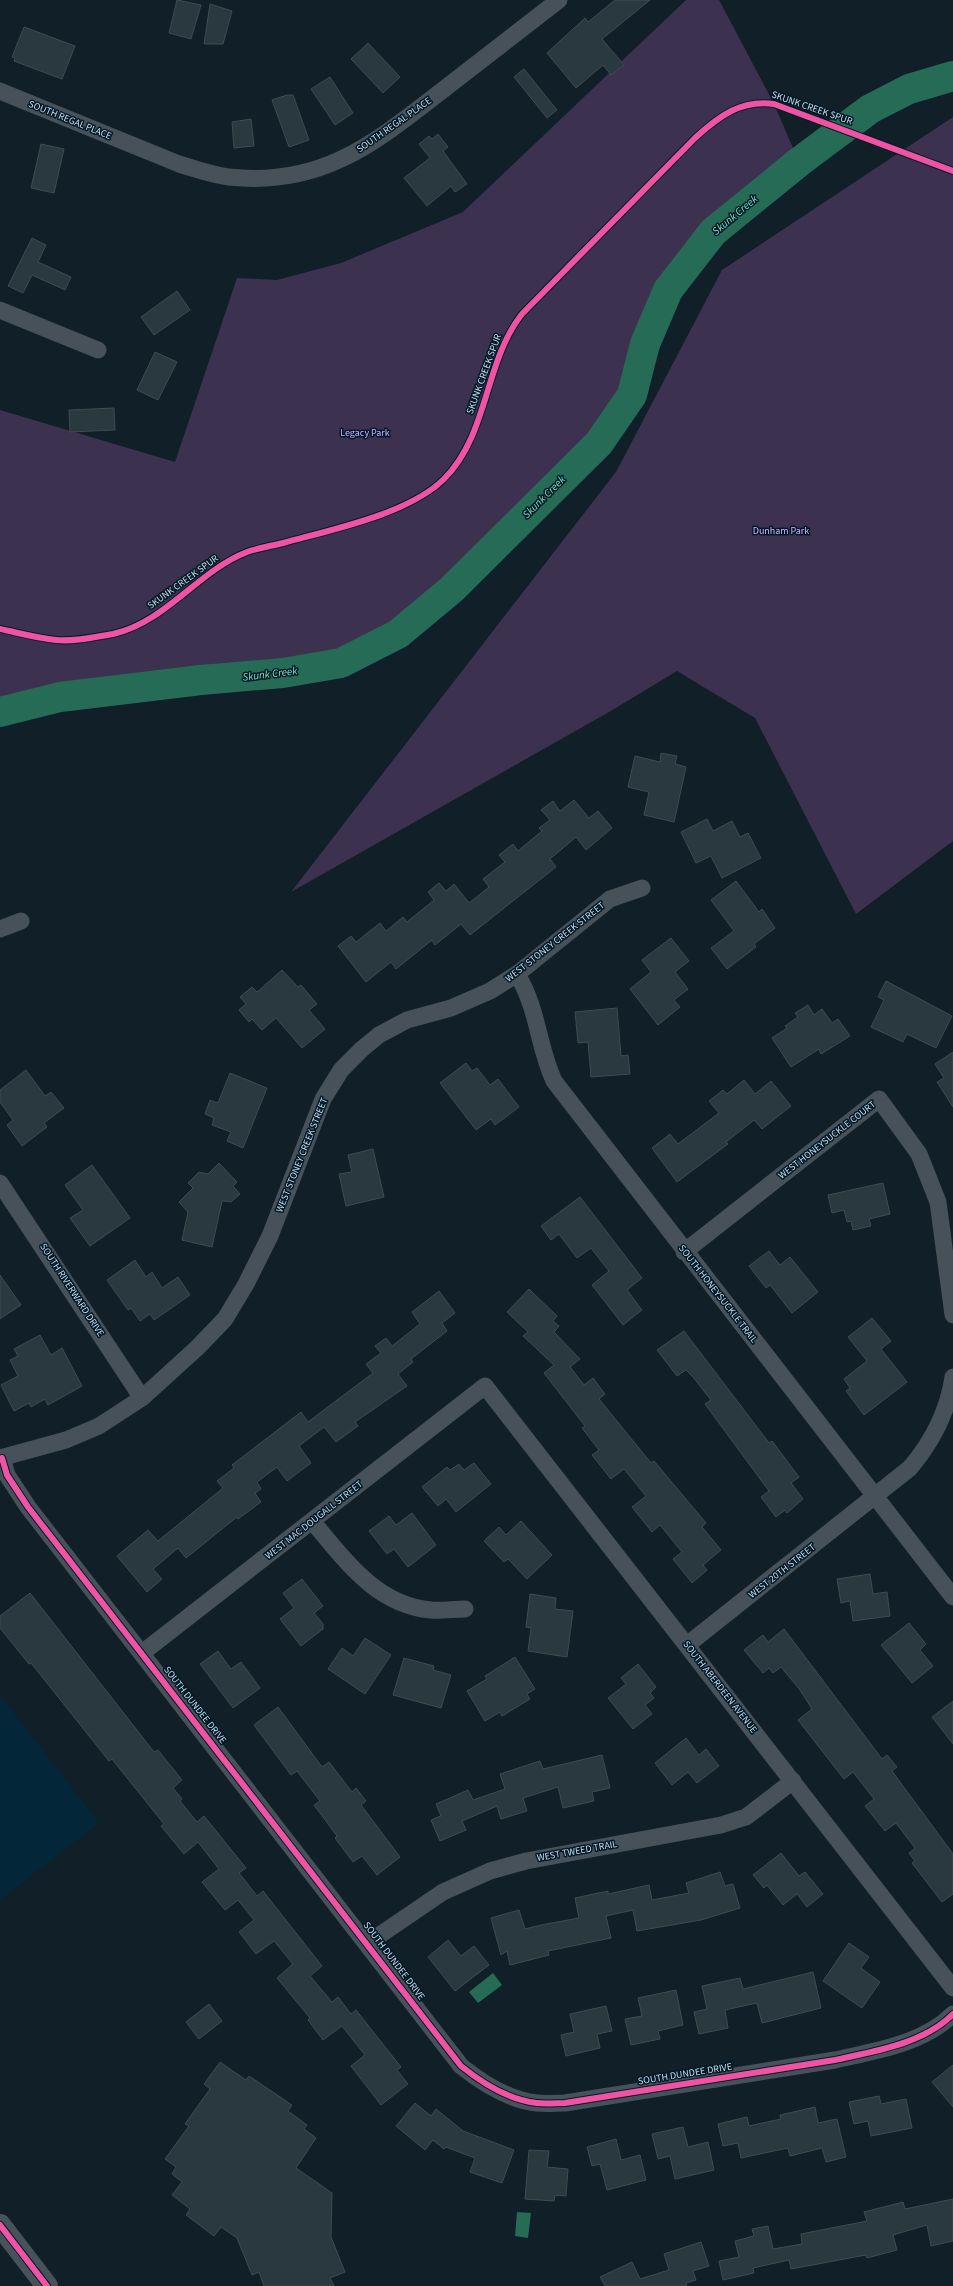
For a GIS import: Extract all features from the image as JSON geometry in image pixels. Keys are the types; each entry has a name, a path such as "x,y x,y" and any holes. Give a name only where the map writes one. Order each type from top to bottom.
{"main road":[{"path":"0,2225 48,2286"}],"street":[{"name":"SOUTH REGAL PLACE","path":"0,91 179,164 208,173 246,178 308,172 328,166 374,142 559,0"},
{"path":"0,310 98,350"},
{"name":"WEST STONEY CREEK STREET","path":"1,1458 66,1440 99,1426 142,1398 197,1348 225,1319 246,1284 270,1236 323,1099 341,1070 379,1035 408,1020 451,1008 490,991 517,974 610,899 642,888"},
{"path":"0,929 21,921"},
{"name":"SOUTH HONEYSUCKLE TRAIL","path":"517,974 528,992 535,1012 544,1060 554,1081 684,1252 953,1597"},
{"name":"WEST HONEYSUCKLE COURT","path":"684,1252 879,1099 919,1154 938,1202 953,1316"},
{"name":"SOUTH RIVERWARD DRIVE","path":"0,1183 142,1398"},
{"path":"876,1497 900,1478 919,1458 940,1423 953,1377"},
{"name":"WEST MAC DOUGALL STREET","path":"142,1653 486,1386"},
{"name":"SOUTH ABERDEEN AVENUE","path":"486,1386 953,1988"},
{"name":"SOUTH DUNDEE DRIVE","path":"1,1458 7,1475 28,1507 368,1943 461,2066 493,2088 536,2103 565,2103 835,2060 873,2052 923,2035 953,2014"},
{"name":"WEST 20TH STREET","path":"687,1645 876,1497"},
{"path":"312,1521 356,1572 386,1596 421,1608 465,1609"},
{"name":"WEST TWEED TRAIL","path":"368,1943 443,1892 490,1871 526,1861 721,1825 746,1817 793,1781"}],"shaded area":[{"path":"0,1695 99,1823 0,1900"},
{"path":"493,1973 502,1985 478,2003 469,1992"},
{"path":"517,2212 531,2213 528,2238 515,2236"}],"green space":[{"name":"Legacy Park","path":"686,0 719,0 774,104 799,162 713,232 668,290 645,344 632,395 599,443 452,589 398,634 341,663 283,673 201,680 60,697 0,712 0,410 175,462 237,278 277,280 341,263 463,212"},
{"name":"Dunham Park","path":"953,117 953,841 856,914 755,718 677,671 609,712 291,892 616,472 722,270"}],"building":[{"path":"177,0 201,5 191,39 169,33"},
{"path":"615,0 650,0 602,39 624,65 611,75 603,65 576,88 547,53 585,18 588,22"},
{"path":"210,4 232,11 223,44 204,44"},
{"path":"24,27 75,46 62,79 14,61 15,58 12,57"},
{"path":"368,43 400,77 383,93 351,59"},
{"path":"524,69 557,110 547,118 514,77"},
{"path":"330,77 353,113 335,125 311,89"},
{"path":"287,95 293,95 309,140 289,147 272,100"},
{"path":"251,119 254,146 234,148 232,122"},
{"path":"438,134 448,147 443,151 467,184 455,192 451,186 427,206 404,178 430,158 419,144 429,136 432,139"},
{"path":"41,144 64,149 54,193 31,188"},
{"path":"32,238 46,245 38,262 71,277 65,290 32,275 23,293 8,286"},
{"path":"177,291 190,310 154,335 141,317"},
{"path":"155,352 177,362 158,400 137,390"},
{"path":"114,408 115,430 70,432 69,410"},
{"path":"661,753 677,756 675,764 686,767 674,822 644,815 649,792 628,787 635,756 660,762"},
{"path":"574,800 589,818 598,811 612,828 586,850 576,837 550,859 556,867 470,935 461,924 435,945 432,940 396,969 391,962 366,982 338,946 351,936 356,942 380,923 386,931 403,917 407,922 434,900 428,892 439,883 446,891 454,884 469,903 489,887 483,879 505,862 499,855 513,844 518,851 542,831 539,828 550,820 541,810 553,801 560,811"},
{"path":"707,819 713,831 732,821 740,837 748,833 761,858 722,878 711,856 696,863 681,832"},
{"path":"736,881 759,912 762,909 775,928 754,944 756,947 727,969 711,948 734,931 711,900"},
{"path":"671,938 689,961 675,972 688,989 674,1000 680,1007 658,1025 630,989 651,972 642,960"},
{"path":"282,970 298,987 301,985 317,1004 309,1010 325,1029 302,1048 276,1018 262,1030 252,1019 249,1022 239,1010 246,1004 240,997 252,987 257,992"},
{"path":"886,981 952,1016 936,1048 907,1034 903,1042 871,1027 884,1000 878,997"},
{"path":"808,1005 814,1015 822,1009 832,1023 838,1019 850,1036 821,1054 819,1049 791,1067 772,1038 787,1028 785,1026 798,1017 795,1013"},
{"path":"617,1008 621,1056 628,1055 630,1074 591,1077 588,1042 578,1043 575,1012"},
{"path":"953,1052 953,1107 937,1082 944,1078 935,1064"},
{"path":"466,1063 472,1071 477,1068 490,1085 498,1079 519,1107 495,1125 491,1119 476,1130 440,1083"},
{"path":"26,1070 45,1096 51,1092 64,1108 44,1123 47,1127 22,1146 7,1125 13,1120 0,1102 0,1090"},
{"path":"230,1073 267,1088 243,1148 227,1141 231,1132 212,1125 214,1118 205,1114 210,1100 218,1103"},
{"path":"744,1080 755,1094 771,1081 791,1106 762,1129 754,1120 726,1142 728,1144 677,1182 652,1148 670,1134 678,1144 719,1113 709,1101 723,1090 727,1094"},
{"path":"373,1149 384,1197 346,1206 339,1174 352,1172 348,1155"},
{"path":"219,1163 237,1182 233,1186 240,1194 231,1202 222,1201 212,1247 182,1240 188,1212 179,1202 193,1188 188,1183 199,1172 208,1174"},
{"path":"92,1165 130,1218 90,1246 70,1218 83,1210 65,1185"},
{"path":"883,1183 890,1214 869,1219 871,1226 853,1230 851,1221 847,1222 844,1210 832,1213 828,1195"},
{"path":"580,1197 642,1278 627,1290 642,1310 623,1325 592,1285 609,1271 591,1248 577,1258 559,1234 551,1240 541,1226"},
{"path":"769,1251 780,1265 790,1257 818,1292 792,1313 770,1285 766,1288 749,1266"},
{"path":"135,1260 146,1277 152,1272 162,1288 178,1277 190,1295 154,1320 150,1314 140,1321 131,1308 128,1310 107,1280"},
{"path":"0,1275 21,1305 0,1319"},
{"path":"529,1289 557,1316 553,1321 559,1326 554,1332 580,1359 570,1367 584,1385 593,1378 605,1394 599,1399 651,1463 654,1461 706,1523 702,1527 721,1550 703,1565 707,1570 692,1583 673,1559 682,1552 660,1525 652,1532 632,1507 646,1496 624,1469 611,1479 592,1455 599,1450 582,1428 585,1426 544,1373 554,1365 523,1336 528,1332 507,1312"},
{"path":"439,1291 455,1313 442,1323 447,1331 411,1359 413,1362 398,1374 407,1386 355,1422 358,1426 336,1442 324,1427 299,1446 311,1463 287,1481 277,1467 257,1482 261,1489 255,1493 261,1502 238,1519 237,1517 186,1558 178,1548 153,1569 162,1579 147,1592 117,1556 148,1530 158,1541 223,1488 217,1481 234,1468 232,1465 301,1412 308,1422 373,1373 366,1364 381,1353 375,1346 386,1338 392,1346 420,1324 412,1312"},
{"path":"872,1318 891,1341 881,1349 907,1382 864,1415 846,1391 850,1388 844,1379 867,1361 848,1337"},
{"path":"684,1331 769,1443 772,1441 799,1477 791,1483 803,1499 787,1513 785,1510 776,1517 761,1497 769,1491 705,1404 711,1400 693,1377 686,1370 677,1376 657,1350"},
{"path":"40,1335 51,1355 62,1348 82,1386 48,1405 45,1399 31,1407 29,1403 14,1411 1,1385 18,1376 10,1360 18,1356 14,1349"},
{"path":"474,1463 491,1484 456,1512 446,1499 438,1506 422,1487 447,1467 450,1470 459,1464 464,1470"},
{"path":"412,1513 436,1545 408,1567 394,1549 387,1554 369,1531 389,1516 396,1525"},
{"path":"521,1521 552,1555 527,1579 508,1559 504,1562 484,1541 499,1527 506,1535"},
{"path":"870,1574 873,1594 887,1592 890,1616 853,1621 850,1601 841,1603 837,1579"},
{"path":"302,1579 323,1606 314,1613 323,1624 323,1629 301,1646 280,1619 294,1608 283,1593"},
{"path":"30,1593 154,1752 158,1750 182,1780 173,1788 182,1799 180,1801 197,1822 204,1816 246,1868 239,1873 257,1896 263,1891 322,1966 310,1976 332,2002 338,1997 351,2014 356,2010 401,2067 397,2070 408,2084 381,2105 351,2066 365,2055 342,2026 323,2040 308,2020 310,2018 277,1978 293,1964 274,1941 256,1954 239,1932 254,1920 238,1900 225,1910 202,1882 219,1869 198,1842 184,1854 161,1826 164,1824 112,1759 109,1761 31,1663 29,1664 0,1628 0,1616"},
{"path":"530,1594 556,1598 555,1609 573,1611 567,1657 528,1651 531,1628 526,1627"},
{"path":"909,1623 926,1644 920,1650 933,1666 912,1683 881,1645"},
{"path":"784,1629 882,1759 887,1755 897,1767 892,1771 953,1854 953,1894 942,1902 912,1863 915,1861 909,1853 915,1848 896,1823 885,1831 865,1806 874,1799 853,1772 844,1779 798,1720 812,1709 800,1690 781,1667 773,1673 769,1668 763,1673 744,1650 763,1635 768,1642"},
{"path":"365,1638 391,1655 365,1694 328,1669 342,1648 353,1656"},
{"path":"218,1651 231,1669 241,1662 260,1688 233,1708 200,1664"},
{"path":"515,1657 535,1689 527,1694 530,1699 502,1716 500,1712 485,1721 467,1691 487,1679 485,1676"},
{"path":"404,1658 434,1666 433,1670 451,1675 441,1708 393,1695"},
{"path":"638,1664 656,1687 650,1693 654,1698 645,1705 652,1714 633,1729 608,1698 626,1684 621,1678"},
{"path":"953,1701 953,1744 932,1717"},
{"path":"278,1707 322,1767 329,1762 352,1792 356,1788 366,1801 361,1805 400,1857 377,1875 362,1856 353,1862 335,1838 337,1836 314,1805 320,1801 297,1771 291,1775 254,1725"},
{"path":"686,1738 699,1755 706,1749 719,1766 697,1783 688,1772 672,1785 655,1763"},
{"path":"602,1755 610,1788 592,1792 594,1801 563,1808 558,1787 523,1798 527,1811 501,1819 497,1806 462,1821 466,1830 440,1841 431,1820 441,1816 436,1804 468,1790 473,1800 505,1789 500,1774 540,1761 543,1769"},
{"path":"781,1853 799,1876 805,1872 823,1894 807,1907 797,1894 783,1905 767,1885 764,1888 753,1875"},
{"path":"720,1872 725,1886 733,1884 740,1908 701,1920 637,1931 633,1910 606,1916 611,1938 548,1951 549,1955 510,1965 507,1951 501,1955 491,1918 519,1910 525,1929 579,1918 575,1898 608,1891 608,1894 649,1885 652,1900 689,1893 686,1883"},
{"path":"448,1940 461,1956 474,1946 489,1965 455,1991 428,1957"},
{"path":"849,1943 869,1957 861,1968 880,1982 862,2008 823,1981"},
{"path":"813,1972 821,2008 762,2023 757,2003 725,2010 728,2028 699,2034 694,2012 707,2009 702,1986 740,1978 743,1989"},
{"path":"676,1990 683,2025 658,2031 660,2039 631,2045 625,2019 642,2016 638,1998"},
{"path":"209,2004 222,2021 199,2039 186,2022"},
{"path":"606,2006 612,2031 597,2034 600,2048 566,2056 561,2035 574,2032 570,2014"},
{"path":"220,2062 246,2080 249,2076 292,2105 288,2111 307,2125 304,2129 316,2138 296,2168 332,2193 331,2237 345,2272 330,2278 334,2286 264,2286 259,2272 252,2275 237,2238 221,2227 214,2236 186,2215 190,2209 172,2195 182,2182 172,2174 176,2167 165,2159 189,2126 185,2124 210,2089 204,2084"},
{"path":"953,2065 953,2107 932,2082"},
{"path":"879,2096 881,2104 906,2099 912,2128 871,2136 868,2121 854,2124 849,2102"},
{"path":"415,2103 431,2116 436,2109 463,2131 514,2150 502,2183 470,2172 475,2158 446,2147 444,2149 433,2140 425,2150 396,2126"},
{"path":"815,2107 818,2123 837,2119 846,2157 826,2162 822,2148 790,2156 788,2148 741,2158 738,2143 723,2146 718,2124 747,2117 749,2126 781,2119 780,2115"},
{"path":"683,2127 688,2147 708,2142 714,2170 675,2179 670,2156 658,2159 652,2134"},
{"path":"616,2139 621,2160 640,2155 646,2180 607,2190 600,2164 592,2166 587,2147"},
{"path":"529,2150 549,2151 547,2167 568,2169 566,2196 555,2195 554,2201 525,2199"},
{"path":"953,2199 953,2241 931,2246 927,2225 893,2235 897,2250 867,2258 866,2255 791,2269 789,2260 753,2268 754,2273 723,2280 719,2261 739,2257 735,2241 754,2236 752,2229 768,2226 773,2249 802,2244 801,2234 867,2221 864,2212 903,2202 905,2209"},
{"path":"701,2242 709,2266 693,2271 696,2280 686,2283 687,2286 605,2286 600,2277 632,2262 640,2279 669,2270 664,2254"}],"waterway":[{"name":"Skunk Creek","path":"0,712 60,697 201,680 283,673 341,663 398,634 452,589 599,443 632,395 645,344 668,290 713,232 799,162 870,109 909,89 953,76"}],"cycle path":[{"name":"SKUNK CREEK SPUR","path":"0,629 42,638 70,640 113,634 132,628 166,608 229,560 256,549 368,519 411,502 429,491 444,479 459,461 470,441 500,354 510,333 522,314 695,138 712,123 731,111 751,104 774,104 953,171"},
{"path":"2,1458 7,1475 28,1507 461,2066 496,2090 527,2101 540,2103 565,2103 835,2060 898,2045 928,2033 953,2014"},
{"path":"0,2225 47,2286"}]}
